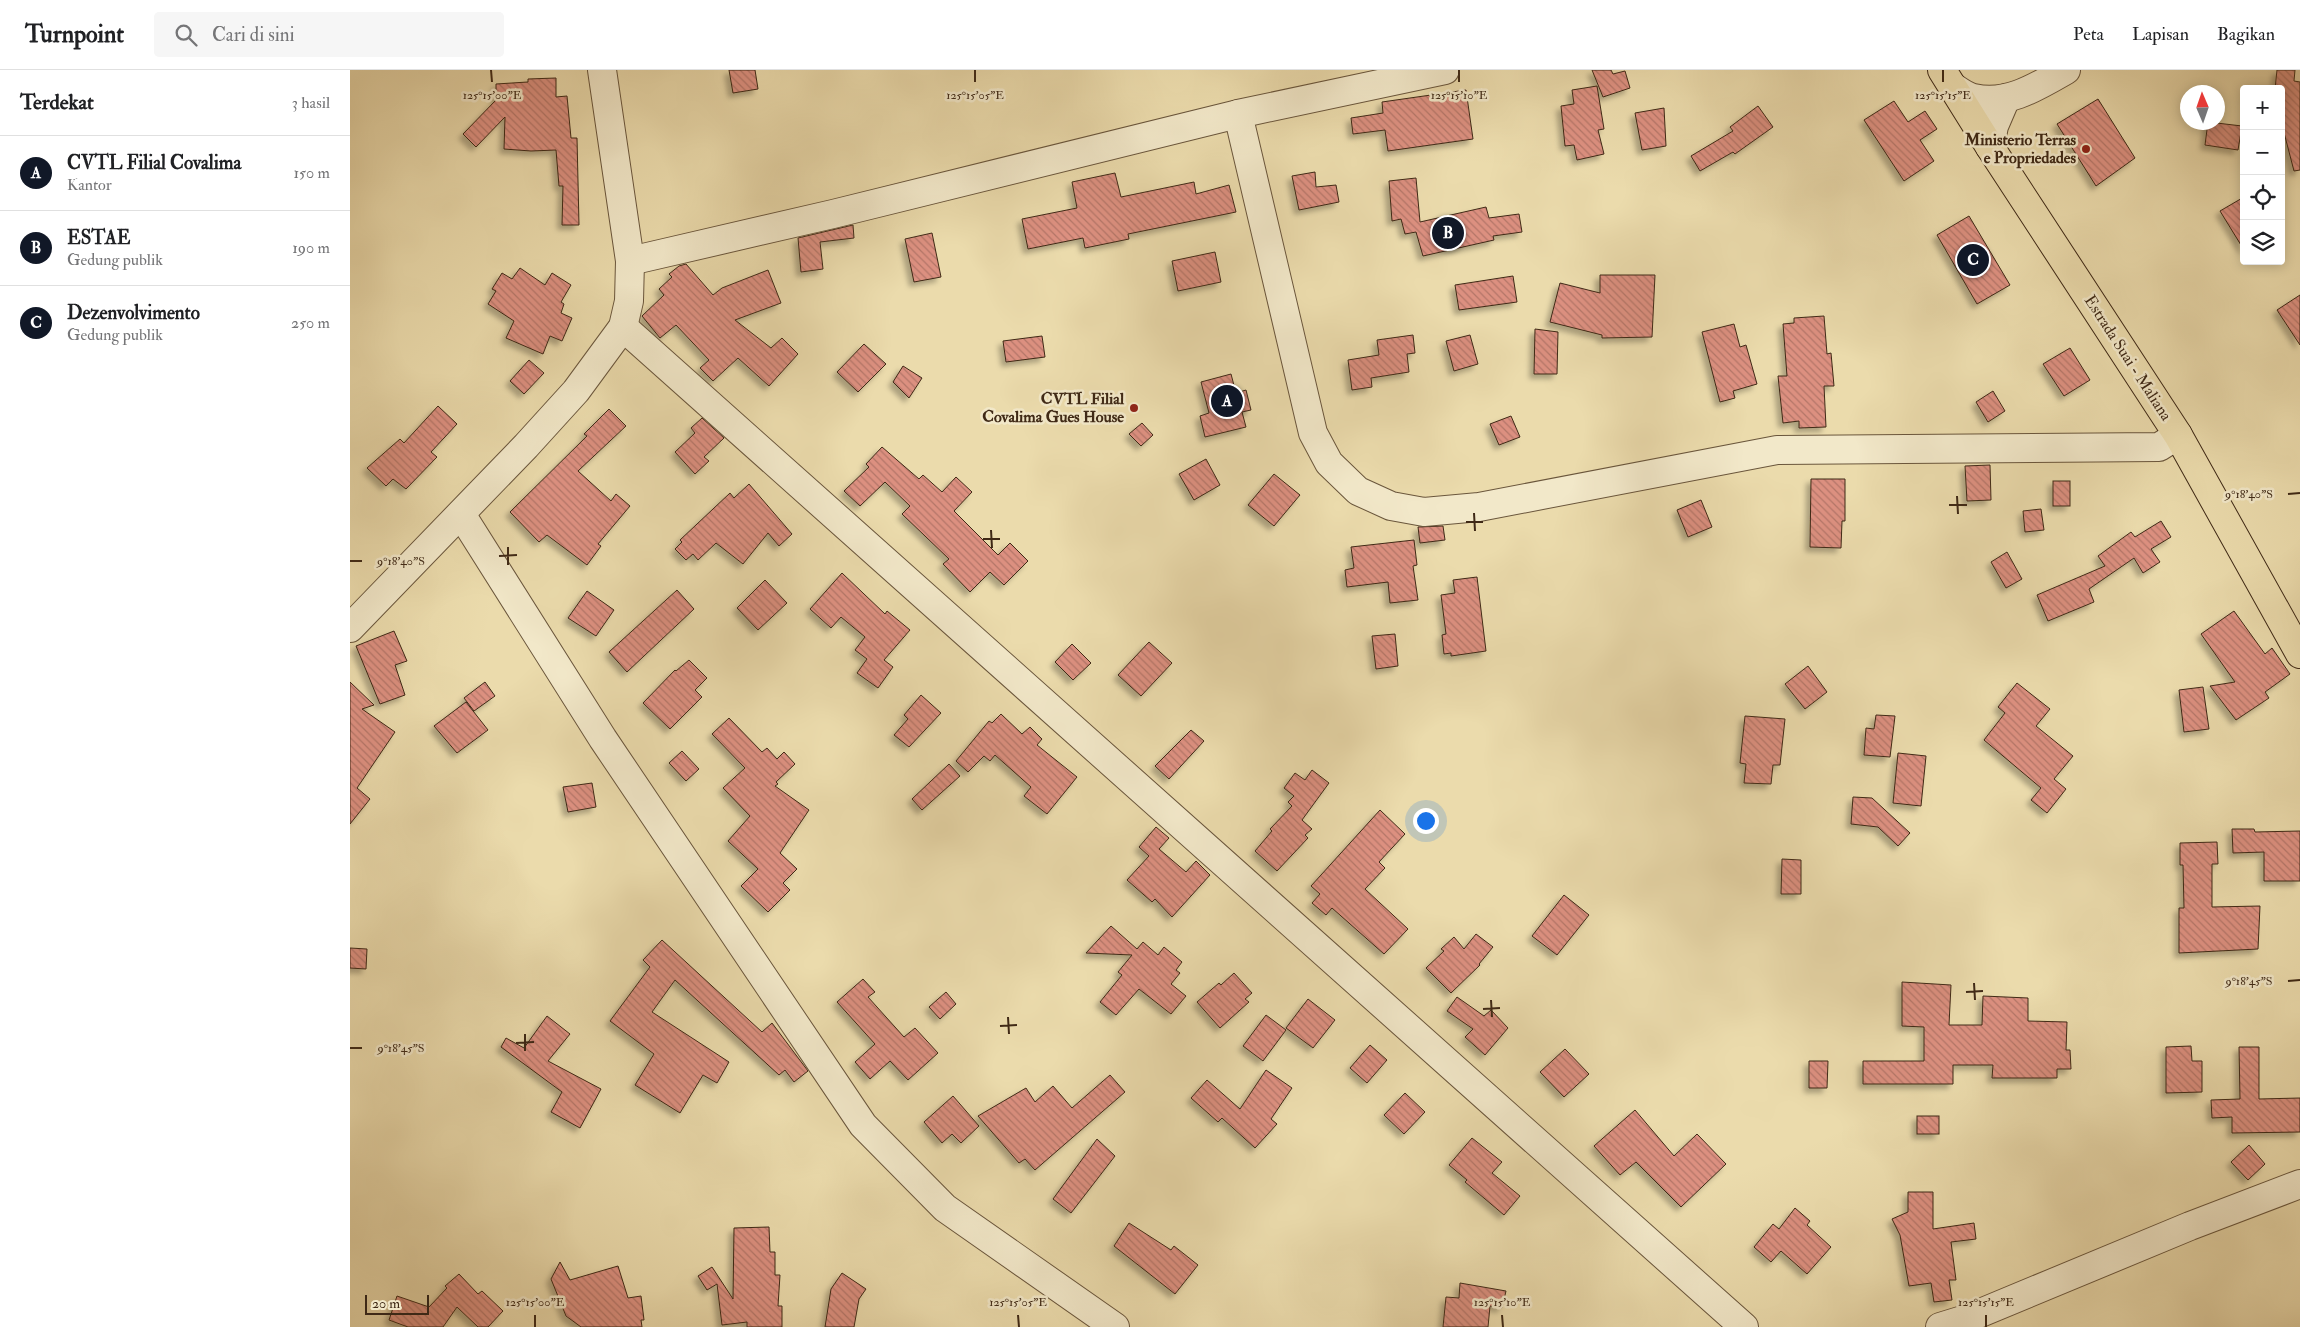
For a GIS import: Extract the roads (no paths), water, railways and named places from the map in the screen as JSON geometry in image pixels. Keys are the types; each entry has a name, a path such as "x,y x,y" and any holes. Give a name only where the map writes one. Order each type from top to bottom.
{"main road":[{"name":"Estrada Suai - Maliana","path":"1948,79 1990,147 2178,435 2300,654"}],"street":[{"path":"350,628 461,514 576,391 623,327 629,302 630,261 602,70"},
{"path":"630,261 833,214 1238,114 1445,70"},
{"path":"1948,79 1973,98 2006,98 2031,90 2066,70"},
{"path":"1990,147 1994,126 2006,98"},
{"path":"1238,114 1313,433 1329,463 1358,491 1391,506 1424,512 1479,507 1777,450 2159,446 2178,435"},
{"path":"623,327 1744,1327"},
{"path":"461,514 603,739 864,1125 945,1208 1115,1327"},
{"path":"1940,1327 1966,1319 2190,1226 2300,1184"}],"place":[{"name":"Ministerio Terras e Propriedades","path":"2086,149"},
{"name":"ESTAE","path":"1448,233"},
{"name":"Dezenvolvimento","path":"1973,260"},
{"name":"CVTL Filial Covalima","path":"1227,401"},
{"name":"CVTL Filial Covalima Gues House","path":"1134,408"}]}
